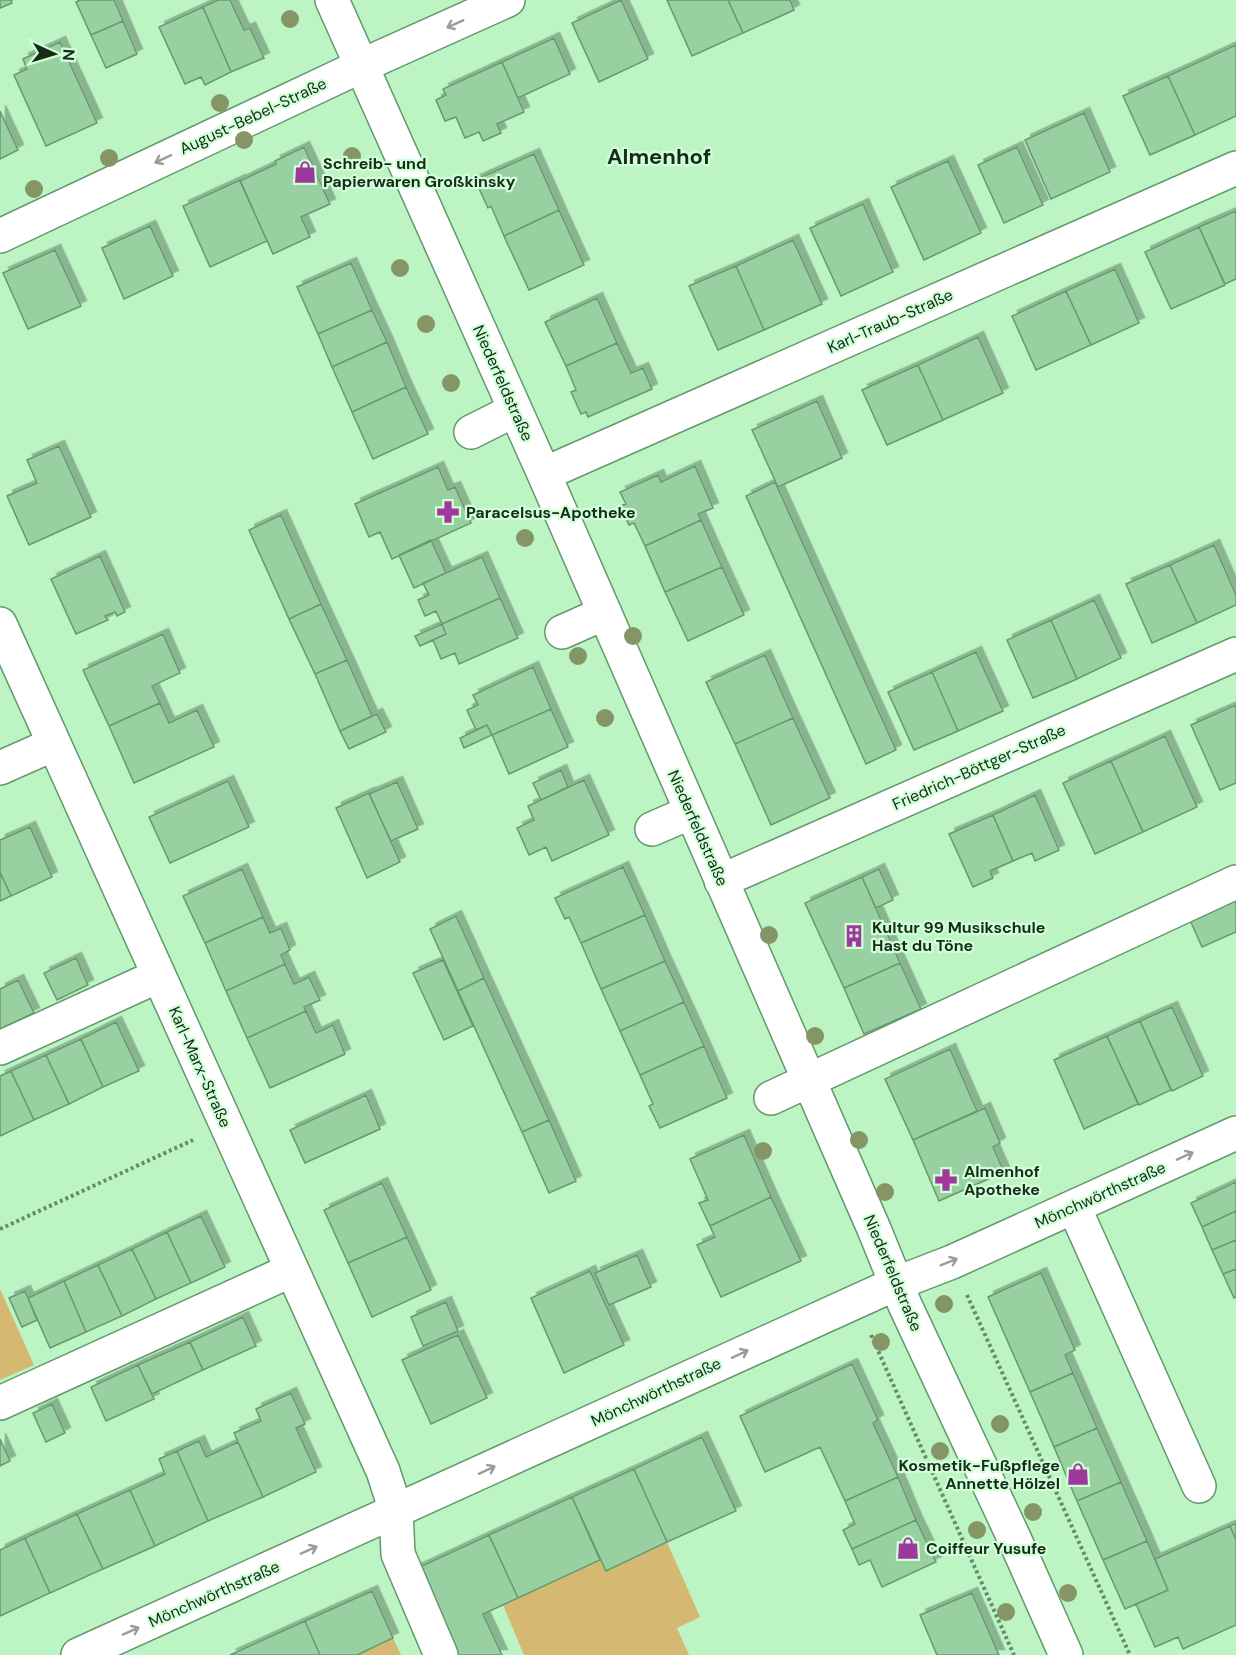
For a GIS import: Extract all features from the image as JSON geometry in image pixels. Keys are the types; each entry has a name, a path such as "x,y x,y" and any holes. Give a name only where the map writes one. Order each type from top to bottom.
{"street":[{"name":"Niederfeldstraße","path":"332,0 605,613 874,1228 895,1284 1066,1655"},
{"name":"August-Bebel-Straße","path":"0,236 361,66 508,0"},
{"name":"Karl-Traub-Straße","path":"544,474 1236,168"},
{"path":"471,432 515,410"},
{"path":"562,632 605,613"},
{"name":"Karl-Marx-Straße","path":"0,624 383,1471 396,1511 398,1554 441,1655"},
{"name":"Friedrich-Böttger-Straße","path":"721,880 1236,654"},
{"path":"0,768 54,744"},
{"path":"652,830 691,812"},
{"path":"771,1098 1236,882"},
{"path":"0,1048 158,976"},
{"name":"Mönchwörthstraße","path":"78,1655 855,1302 952,1262 1236,1133"},
{"path":"1074,1207 1199,1486"},
{"path":"0,1403 292,1270"}],"path":[{"path":"0,1229 226,1125"},
{"path":"952,1262 1130,1655"},
{"path":"855,1302 1014,1655"}],"shaded area":[{"path":"0,1289 34,1365 0,1380"},
{"path":"667,1542 700,1617 677,1628 689,1655 524,1655 503,1605 600,1560 606,1570"},
{"path":"393,1638 401,1655 356,1655"}],"building":[{"path":"0,0 11,0 12,3 0,8"},
{"path":"114,0 123,21 91,35 76,2"},
{"path":"218,0 230,0 244,30 250,28 264,58 231,72 203,7"},
{"path":"621,0 648,59 599,82 572,23"},
{"path":"667,0 728,0 743,33 692,56"},
{"path":"728,0 790,0 794,10 743,33"},
{"path":"203,7 231,72 205,85 201,77 185,84 159,27"},
{"path":"123,21 137,54 106,68 91,35"},
{"path":"554,38 570,74 518,98 502,62"},
{"path":"60,42 97,123 46,146 14,75 27,69 23,59"},
{"path":"1236,45 1236,116 1195,135 1168,76"},
{"path":"502,62 524,112 497,124 501,133 483,141 479,132 465,138 456,117 445,121 436,100 446,95 443,89"},
{"path":"1168,76 1195,135 1150,155 1123,96"},
{"path":"0,111 18,150 0,159"},
{"path":"1084,113 1110,172 1051,199 1025,140"},
{"path":"304,147 330,204 301,217 310,237 273,254 240,181 276,164 275,161"},
{"path":"1017,147 1043,205 1004,223 978,165"},
{"path":"534,154 559,210 504,236 491,206 488,208 475,180"},
{"path":"948,161 981,233 924,260 891,187"},
{"path":"240,180 267,241 210,267 183,206"},
{"path":"863,204 893,272 841,296 810,228"},
{"path":"559,210 584,265 529,290 504,236"},
{"path":"1236,211 1236,279 1225,284 1199,227"},
{"path":"150,226 173,276 124,299 102,248"},
{"path":"1199,227 1225,285 1171,309 1145,252"},
{"path":"793,240 822,304 764,330 736,266"},
{"path":"55,250 81,306 28,329 3,273"},
{"path":"351,263 372,310 318,334 297,287"},
{"path":"736,266 764,330 718,350 689,286"},
{"path":"1115,269 1139,323 1091,345 1066,291"},
{"path":"1066,291 1091,345 1036,370 1012,316"},
{"path":"597,298 617,343 566,366 545,322"},
{"path":"372,310 387,342 332,367 318,334"},
{"path":"978,337 1003,393 943,420 918,365"},
{"path":"387,342 406,387 352,412 332,367"},
{"path":"617,343 631,373 643,368 652,389 588,417 586,412 581,414 571,392 576,390 566,366"},
{"path":"918,365 943,420 887,445 862,390"},
{"path":"406,387 428,434 373,459 352,412"},
{"path":"817,401 842,458 778,487 752,430"},
{"path":"59,446 91,517 29,545 7,496 37,483 27,460"},
{"path":"695,466 713,508 698,514 701,520 645,546 634,523 629,525 620,506 626,504 620,492 658,475 661,482"},
{"path":"438,467 448,490 455,487 471,523 392,559 380,532 369,537 355,504"},
{"path":"775,482 896,750 866,764 746,496"},
{"path":"281,515 321,604 289,619 249,530"},
{"path":"701,520 722,567 665,592 645,546"},
{"path":"431,540 446,573 414,588 399,555"},
{"path":"1214,545 1236,595 1236,605 1197,623 1170,565"},
{"path":"100,556 125,612 117,616 115,612 105,616 108,620 76,634 51,579"},
{"path":"482,557 500,598 442,624 436,611 425,616 418,600 429,595 423,583"},
{"path":"1170,565 1197,623 1152,643 1126,584"},
{"path":"722,567 744,615 688,641 665,592"},
{"path":"500,598 518,638 459,664 455,653 441,659 433,640 446,634 442,624"},
{"path":"1094,600 1121,658 1077,679 1051,620"},
{"path":"321,604 347,660 315,674 289,619"},
{"path":"1051,620 1077,679 1033,698 1007,640"},
{"path":"442,624 446,634 420,646 415,636"},
{"path":"163,634 180,673 152,686 160,703 109,726 83,670"},
{"path":"976,652 1003,711 958,731 932,672"},
{"path":"765,655 793,718 735,744 706,682"},
{"path":"347,660 372,716 340,731 315,674"},
{"path":"533,667 551,709 492,735 487,725 476,730 467,710 478,705 473,695"},
{"path":"932,672 958,731 914,750 888,692"},
{"path":"160,703 169,723 197,710 214,747 134,783 109,726"},
{"path":"1236,705 1236,783 1220,790 1191,725"},
{"path":"551,709 568,747 509,774 492,735"},
{"path":"377,714 386,732 349,749 340,731"},
{"path":"793,718 830,798 771,825 735,744"},
{"path":"487,725 492,735 464,748 460,738"},
{"path":"1165,736 1197,807 1143,832 1111,761"},
{"path":"1111,761 1143,832 1095,854 1063,783"},
{"path":"561,770 568,787 541,800 533,783"},
{"path":"584,780 609,835 552,861 546,847 529,855 517,828 534,820 528,806"},
{"path":"228,781 249,827 170,863 149,817"},
{"path":"397,782 418,829 391,841 369,794"},
{"path":"369,793 400,862 367,878 336,808"},
{"path":"1035,795 1059,850 1035,861 1032,853 1013,861 993,815"},
{"path":"993,815 1013,861 990,871 993,878 973,887 949,834"},
{"path":"30,827 52,877 11,896 0,872 0,840"},
{"path":"623,867 645,915 581,943 569,917 565,919 555,898"},
{"path":"242,869 263,917 205,943 183,896"},
{"path":"879,869 893,900 876,908 862,877"},
{"path":"0,872 11,896 0,901"},
{"name":"Kultur 99 Musikschule Hast du Töne","path":"862,877 900,963 844,988 805,903"},
{"path":"1236,897 1236,932 1202,947 1189,918"},
{"path":"645,915 665,961 601,989 581,943"},
{"path":"456,916 484,978 458,991 430,929"},
{"path":"263,917 270,933 281,928 290,950 281,955 285,964 226,991 205,943"},
{"path":"76,958 88,985 57,1000 44,973"},
{"path":"443,960 473,1026 444,1040 413,973"},
{"path":"665,961 684,1002 620,1031 601,989"},
{"path":"900,963 921,1009 864,1034 844,988"},
{"path":"285,964 294,984 309,977 320,1000 304,1007 306,1011 247,1038 226,991"},
{"path":"484,978 549,1120 522,1132 458,991"},
{"path":"18,980 34,1013 0,1029 0,989"},
{"path":"684,1002 704,1046 640,1075 620,1031"},
{"path":"1172,1007 1203,1076 1172,1091 1140,1021"},
{"path":"306,1011 316,1033 333,1025 345,1054 270,1088 247,1038"},
{"path":"1140,1021 1171,1090 1139,1105 1107,1036"},
{"path":"116,1022 139,1071 103,1087 81,1039"},
{"path":"1107,1036 1138,1104 1084,1129 1054,1060"},
{"path":"81,1039 103,1087 69,1104 46,1055"},
{"path":"704,1046 727,1098 660,1128 649,1106 653,1104 640,1075"},
{"path":"950,1049 977,1111 913,1140 885,1079"},
{"path":"46,1055 69,1104 34,1120 11,1071"},
{"path":"11,1071 34,1120 0,1136 0,1076"},
{"path":"366,1095 380,1129 305,1163 290,1130"},
{"path":"985,1108 1000,1143 993,1147 1004,1172 939,1201 913,1140"},
{"path":"549,1120 576,1181 549,1193 522,1132"},
{"path":"744,1135 771,1197 710,1226 699,1203 708,1200 690,1159"},
{"path":"1236,1182 1236,1211 1202,1227 1191,1203"},
{"path":"382,1183 407,1237 348,1263 324,1210"},
{"path":"771,1197 801,1261 721,1297 697,1245 715,1237 710,1226"},
{"path":"1236,1211 1236,1240 1212,1250 1202,1227"},
{"path":"201,1216 225,1267 191,1283 167,1232"},
{"path":"167,1232 191,1283 156,1299 132,1249"},
{"path":"407,1237 431,1290 372,1317 348,1263"},
{"path":"1236,1240 1236,1269 1223,1274 1212,1250"},
{"path":"132,1249 156,1299 122,1316 98,1265"},
{"path":"637,1255 651,1287 609,1305 595,1273"},
{"path":"98,1265 122,1316 86,1332 64,1281"},
{"path":"1236,1269 1236,1297 1234,1298 1223,1274"},
{"path":"590,1271 624,1345 564,1373 531,1298"},
{"path":"1041,1273 1075,1350 1065,1355 1073,1373 1030,1392 988,1297"},
{"path":"64,1281 86,1332 50,1348 28,1298"},
{"path":"25,1291 37,1320 22,1327 9,1298"},
{"path":"446,1302 458,1331 423,1346 411,1317"},
{"path":"243,1317 256,1346 203,1370 190,1342"},
{"path":"458,1335 487,1398 431,1424 402,1360"},
{"path":"190,1342 203,1370 152,1394 138,1365"},
{"path":"852,1364 878,1420 873,1423 898,1477 845,1501 820,1447 765,1472 740,1416"},
{"path":"138,1365 154,1399 106,1421 91,1387"},
{"path":"1073,1373 1097,1428 1054,1447 1030,1392"},
{"path":"291,1393 305,1424 296,1428 316,1472 263,1497 234,1433 261,1421 256,1409"},
{"path":"52,1404 65,1433 46,1442 33,1413"},
{"path":"1097,1428 1121,1482 1077,1501 1054,1447"},
{"path":"702,1437 736,1511 667,1542 634,1469"},
{"path":"0,1439 10,1461 0,1466"},
{"path":"199,1441 206,1457 238,1442 263,1497 208,1521 177,1451"},
{"path":"177,1451 208,1521 155,1546 130,1490 165,1474 159,1459"},
{"path":"634,1469 667,1542 606,1571 572,1497"},
{"path":"898,1477 916,1520 852,1549 843,1530 855,1524 845,1501"},
{"path":"1121,1482 1147,1541 1103,1560 1077,1501"},
{"path":"130,1490 155,1546 103,1569 77,1514"},
{"path":"572,1497 600,1560 518,1598 489,1535"},
{"path":"77,1514 103,1569 50,1593 25,1538"},
{"path":"916,1520 936,1562 882,1587 870,1560 859,1565 852,1549"},
{"path":"1236,1523 1236,1540 1230,1526"},
{"path":"1230,1526 1236,1540 1236,1625 1183,1649 1178,1637 1155,1647 1136,1604 1168,1590 1155,1559"},
{"path":"489,1535 518,1598 483,1614 502,1655 447,1655 409,1572"},
{"path":"25,1538 50,1593 0,1616 0,1550"},
{"path":"1147,1541 1168,1590 1125,1609 1103,1560"},
{"path":"372,1591 393,1638 357,1655 320,1655 305,1621"},
{"path":"972,1593 999,1655 937,1655 920,1615"},
{"path":"305,1621 320,1655 230,1655"}],"place":[{"name":"Schreib- und Papierwaren Großkinsky","path":"305,172"},
{"name":"Paracelsus-Apotheke","path":"448,512"},
{"name":"Kultur 99 Musikschule Hast du Töne","path":"854,936"},
{"name":"Almenhof Apotheke","path":"946,1180"},
{"name":"Kosmetik-Fußpflege Annette Hölzel","path":"1078,1474"},
{"name":"Coiffeur Yusufe","path":"908,1548"}],"district":[{"name":"Almenhof","path":"659,156"}]}
